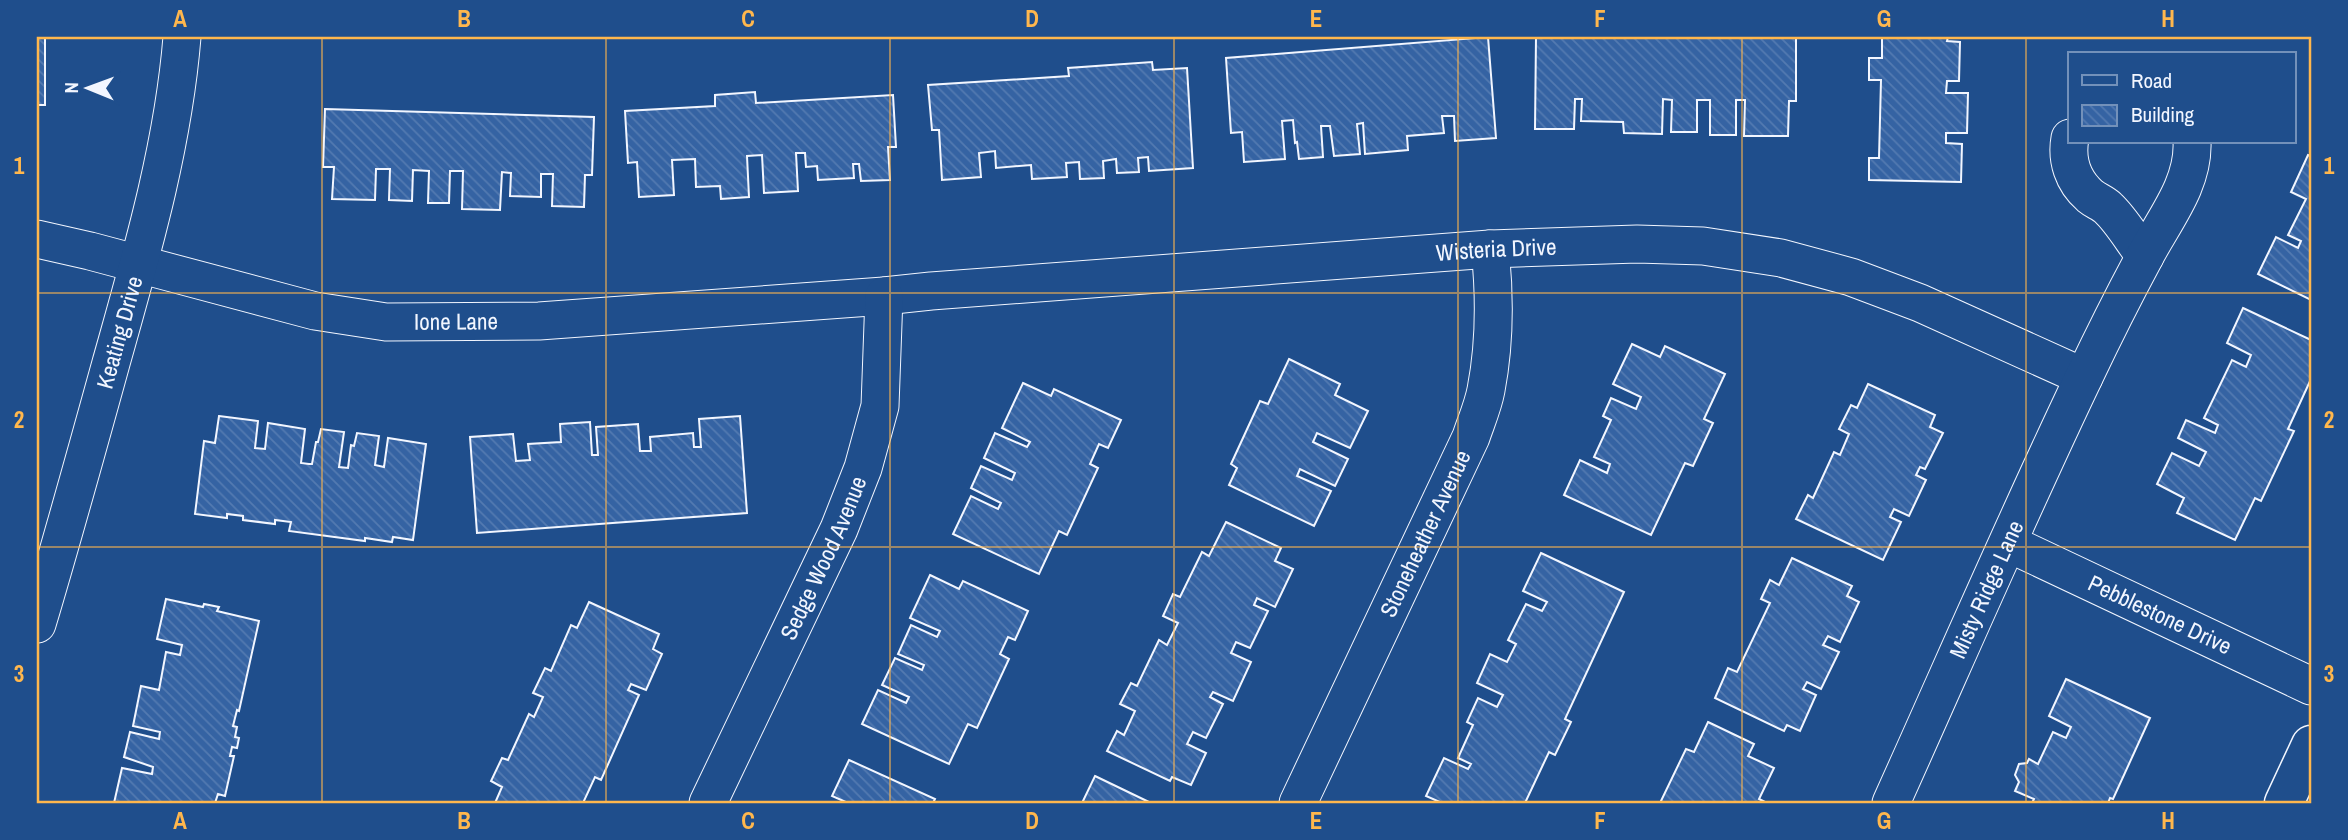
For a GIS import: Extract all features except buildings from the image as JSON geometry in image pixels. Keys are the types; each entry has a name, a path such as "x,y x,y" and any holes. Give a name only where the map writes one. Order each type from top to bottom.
{"street":[{"name":"Keating Drive","path":"37,624 139,264 167,147 179,77 182,37"},
{"path":"2069,144 2071,167 2079,185 2092,198 2108,208 2145,256"},
{"name":"Misty Ridge Lane","path":"1891,803 2084,377 2145,256 2175,204 2189,171 2192,144"},
{"name":"Ione Lane","path":"37,239 315,312 386,322 539,321 884,296"},
{"name":"Wisteria Drive","path":"884,296 1490,249 1637,244 1703,246 1781,258 1851,277 1920,303 2084,377"},
{"name":"Stoneheather Avenue","path":"1298,803 1471,437 1486,392 1493,339 1495,296 1490,249"},
{"name":"Sedge Wood Avenue","path":"708,803 839,529 863,468 880,406 884,296"},
{"name":"Pebblestone Drive","path":"2008,543 2311,686"},
{"path":"2284,803 2311,746"}]}
